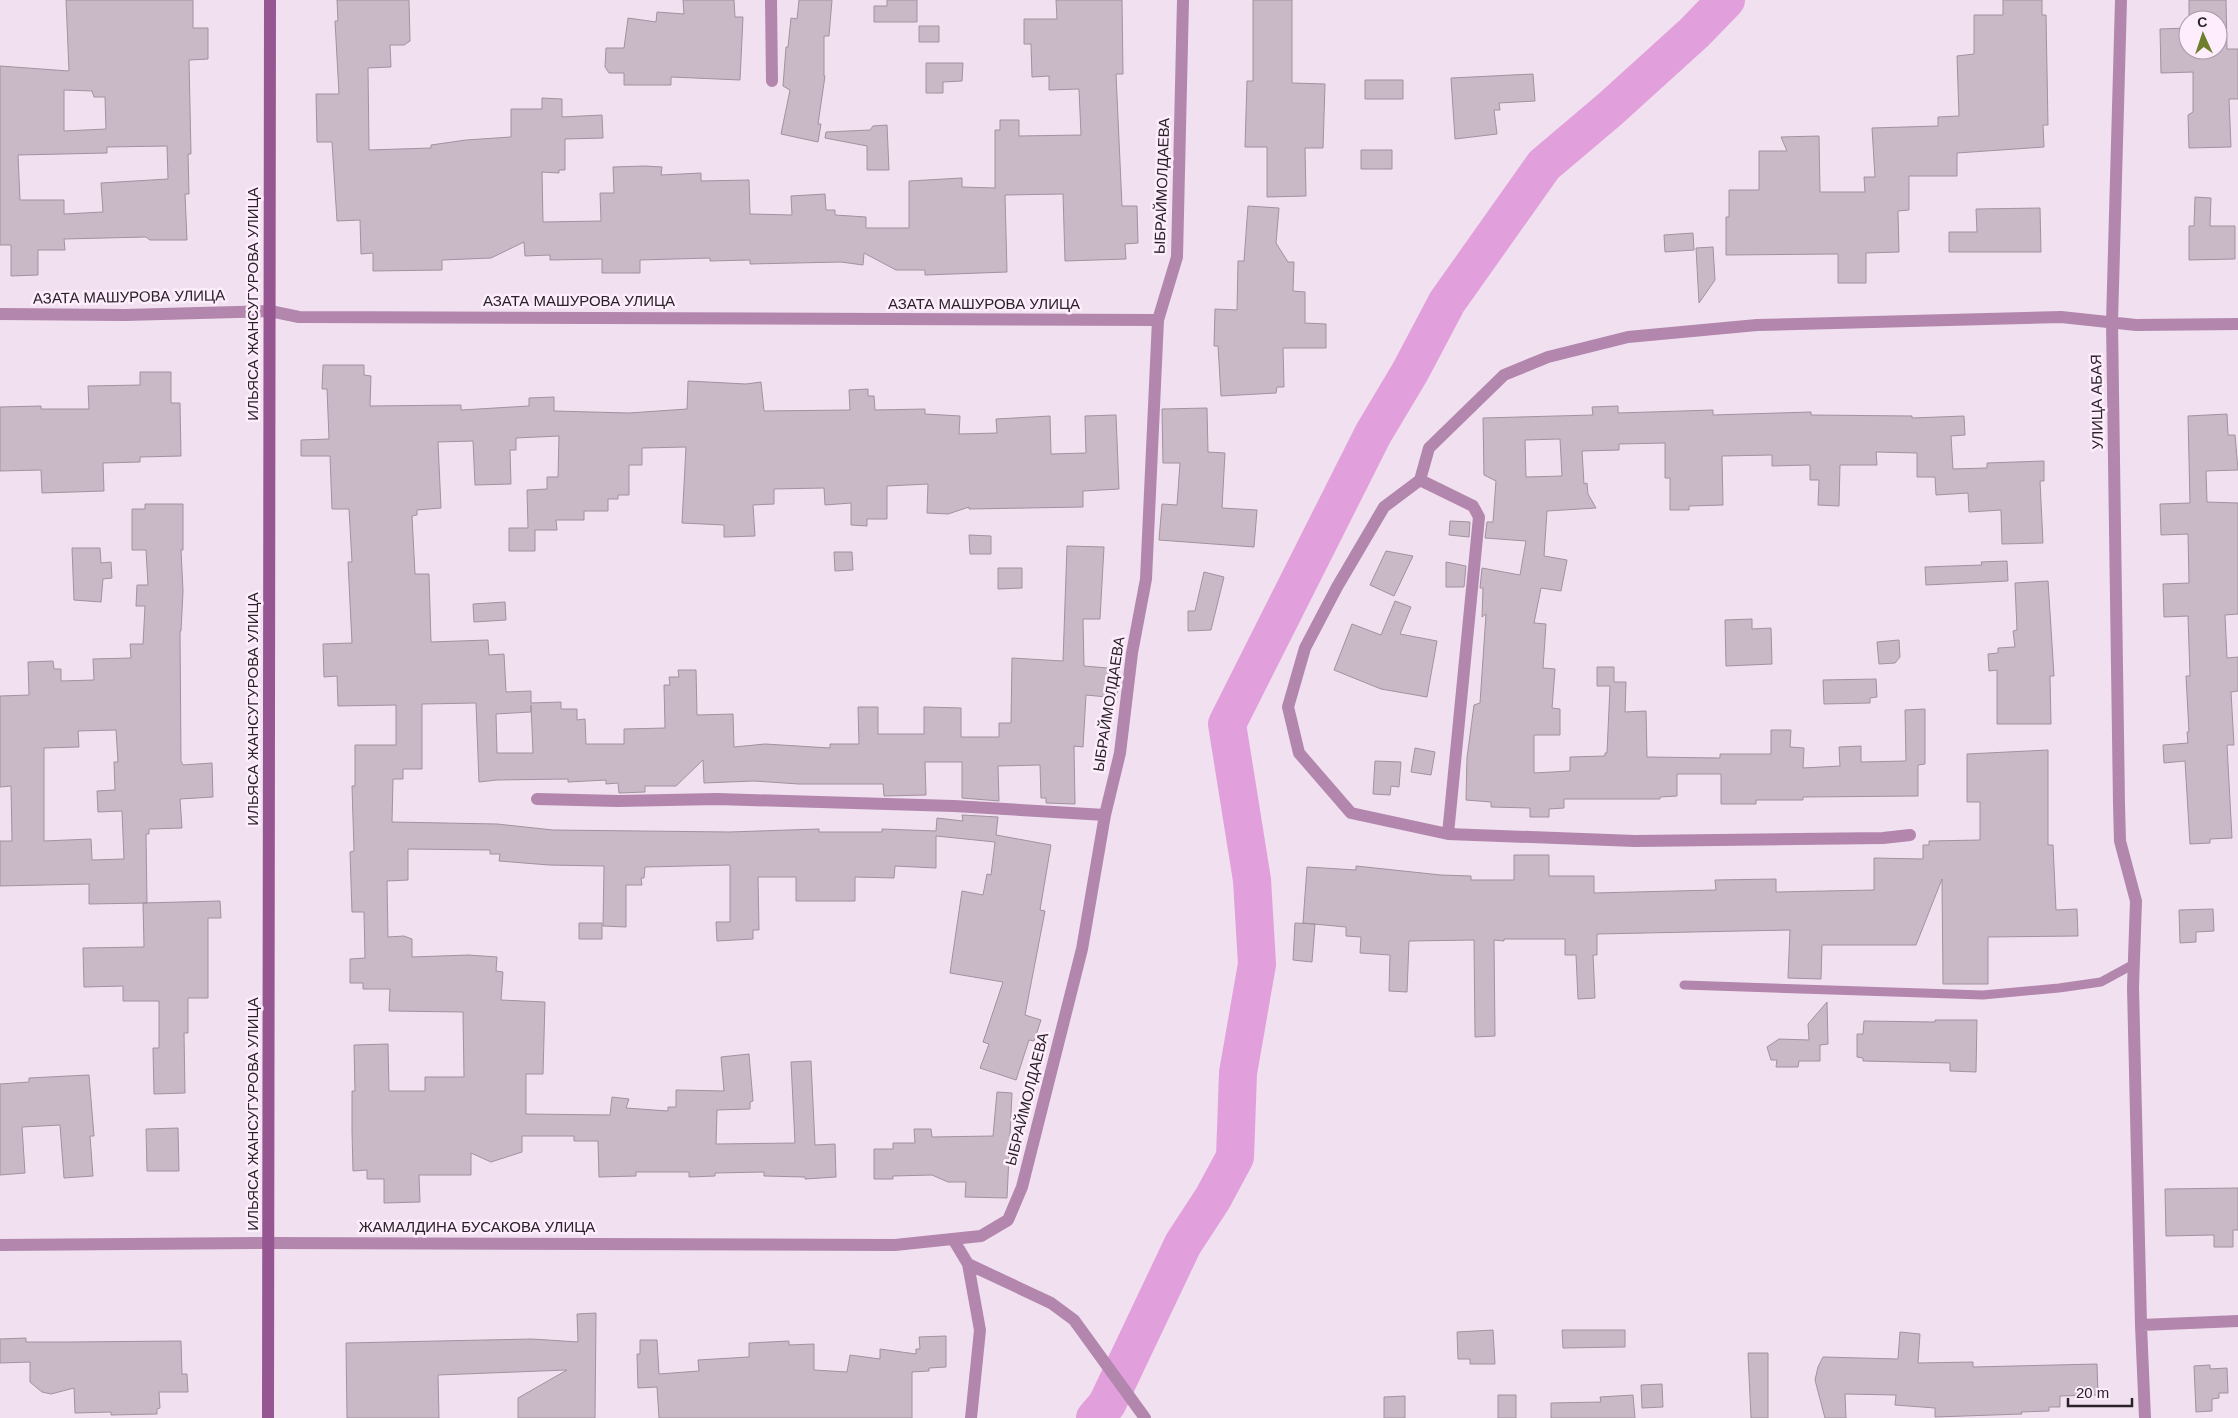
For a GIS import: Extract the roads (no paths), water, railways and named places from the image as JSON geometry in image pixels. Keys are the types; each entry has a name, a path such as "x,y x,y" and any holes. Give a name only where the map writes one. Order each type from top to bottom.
{"street":[{"name":"ИЛЬЯСА ЖАНСУГУРОВА УЛИЦА","path":"268,1418 270,0"},
{"path":"772,0 772,81"},
{"name":"ЫБРАЙМОЛДАЕВА","path":"953,1239 981,1236 997,1228 1008,1220 1016,1205 1082,949 1105,815 1120,753 1132,653 1146,579 1158,320 1178,258 1183,0"},
{"name":"УЛИЦА АБАЯ","path":"2121,0 2112,322 2119,804 2120,841 2136,901 2134,964 2141,1325 2145,1418"},
{"name":"АЗАТА МАШУРОВА УЛИЦА","path":"0,314 125,315 270,311 299,317 1158,320"},
{"path":"1910,835 1883,838 1635,841 1448,834 1351,812 1299,753 1288,707 1305,648 1337,587 1384,507 1420,480 1429,448 1504,375 1548,357 1628,337 1757,325 2061,317 2136,325 2238,324"},
{"path":"1420,480 1473,506 1479,517 1448,834"},
{"path":"537,799 618,801 717,799 954,806 1105,815"},
{"path":"953,1239 968,1264 980,1330 971,1418"},
{"name":"ЖАМАЛДИНА БУСАКОВА УЛИЦА","path":"0,1245 269,1243 895,1245 953,1239"},
{"path":"968,1264 1051,1303 1074,1320 1141,1413"},
{"path":"2141,1325 2238,1321"}],"lane":[{"path":"1684,985 1983,995 2100,982 2134,964"}],"waterway":[{"path":"1095,1418 1107,1404 1183,1244 1213,1198 1235,1157 1238,1073 1257,964 1252,880 1227,724 1373,434 1410,372 1447,302 1544,165 1609,110 1694,33 1726,0"}]}
